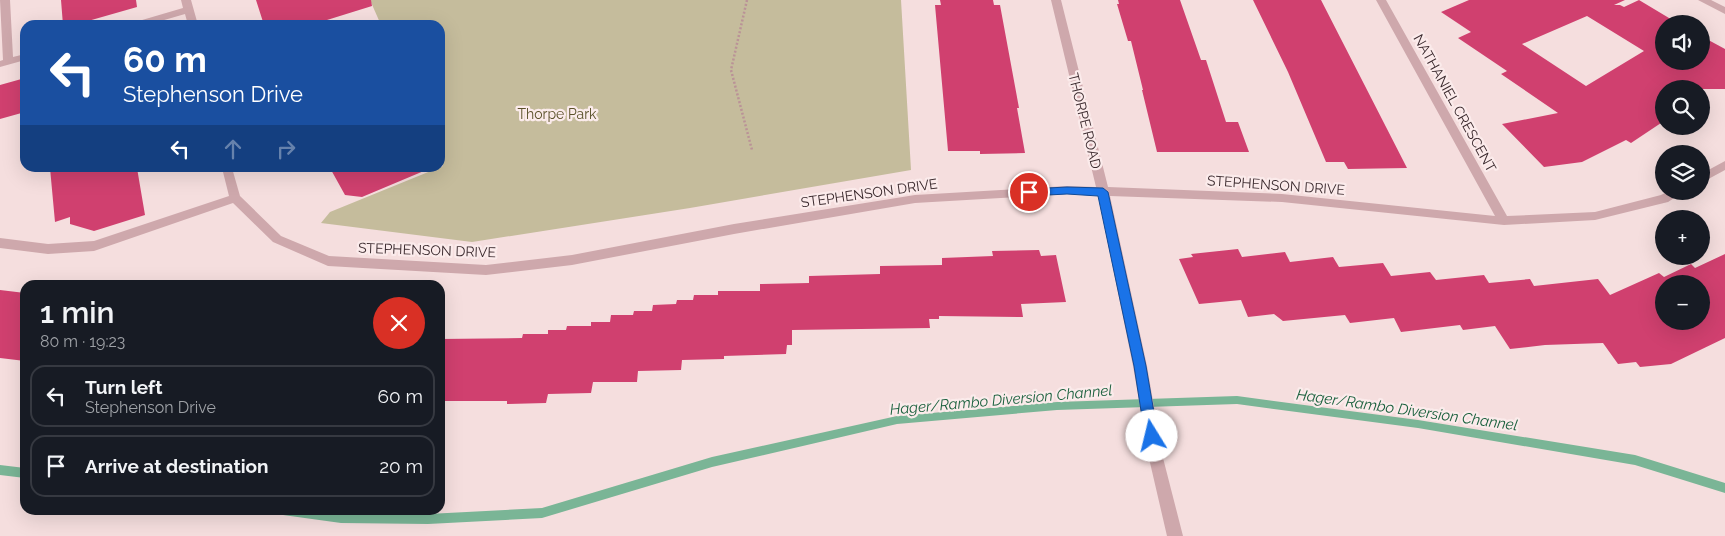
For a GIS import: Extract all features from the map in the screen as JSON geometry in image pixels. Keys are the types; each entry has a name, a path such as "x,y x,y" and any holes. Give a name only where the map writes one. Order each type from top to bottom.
{"street":[{"path":"5,0 4,63 20,58"},
{"name":"THORPE ROAD","path":"1056,0 1103,192 1140,366 1155,454 1175,536"},
{"name":"NATHANIEL CRESCENT","path":"1381,0 1504,221"},
{"path":"1703,0 1725,11"},
{"path":"149,20 188,5 192,20"},
{"path":"1710,174 1725,165"},
{"path":"0,243 48,249 94,246 235,198 228,172"},
{"name":"STEPHENSON DRIVE","path":"235,198 277,240 328,261 486,270 572,260 734,229 915,199 1067,190 1282,198 1504,221 1595,216 1660,200"}],"path":[{"path":"747,0 731,70 752,150"}],"green space":[{"name":"Thorpe Park","path":"370,0 901,0 911,170 690,208 472,242 321,223 330,212 428,172 445,172 445,20 379,20"}],"building":[{"path":"61,0 136,0 137,7 92,20 63,20"},
{"path":"256,0 371,0 372,6 327,20 262,20"},
{"path":"940,0 993,0 994,5 1000,5 1019,108 1017,108 1025,153 980,154 980,151 948,151 935,5 941,5"},
{"path":"1118,0 1180,0 1201,60 1206,60 1226,122 1238,122 1249,152 1157,152 1131,41 1128,41 1117,4 1119,4"},
{"path":"1253,0 1321,0 1407,168 1348,169 1344,162 1326,162 1288,72"},
{"path":"1469,0 1625,0 1614,5 1624,7 1639,0 1664,15 1655,15 1655,70 1710,70 1710,41 1725,49 1725,89 1710,89 1710,80 1655,80 1655,127 1631,143 1626,140 1582,162 1544,167 1502,124 1558,113 1501,74 1507,71 1458,38 1471,32 1441,12","holes":["1587,16 1644,51 1586,86 1522,44"]},
{"path":"20,79 20,113 0,119 0,85"},
{"path":"50,172 138,172 145,215 94,231 70,224 70,217 55,222"},
{"path":"332,172 421,172 362,197 345,195"},
{"path":"1238,249 1242,257 1285,252 1290,262 1333,257 1339,267 1383,263 1391,276 1430,272 1436,280 1484,275 1489,283 1530,279 1534,286 1598,279 1610,295 1659,273 1662,275 1655,275 1655,330 1710,330 1710,275 1668,275 1689,265 1695,268 1701,265 1710,265 1710,261 1725,254 1725,338 1671,364 1640,367 1636,362 1618,364 1603,343 1545,345 1510,349 1495,326 1463,330 1460,325 1401,332 1394,318 1350,323 1345,315 1283,321 1274,314 1248,317 1241,300 1199,304 1179,259 1193,257 1191,254"},
{"path":"1039,250 1041,256 1056,255 1066,302 1021,304 1023,317 939,316 939,319 929,319 930,328 792,330 792,345 787,345 786,354 724,356 724,359 682,360 681,370 638,371 637,382 593,382 591,393 548,394 546,403 507,404 507,401 445,401 445,339 522,338 523,334 548,334 548,330 566,330 567,326 591,326 591,322 610,322 611,315 633,315 634,311 652,311 653,305 676,304 677,300 693,300 694,295 718,295 718,291 760,291 760,284 809,283 809,276 880,274 880,266 942,265 942,258 993,256 992,251"},
{"path":"0,290 20,292 20,360 0,358"}],"waterway":[{"name":"Hager/Rambo Diversion Channel","path":"319,515 341,518 428,519 542,513 712,462 897,420 1057,406 1237,400 1418,424 1635,460 1725,488"},
{"name":"Hager/Rambo Diversion Channel","path":"0,470 20,472"}],"route":[{"path":"1029,192 1067,190 1103,192 1140,366 1152,436"}]}
